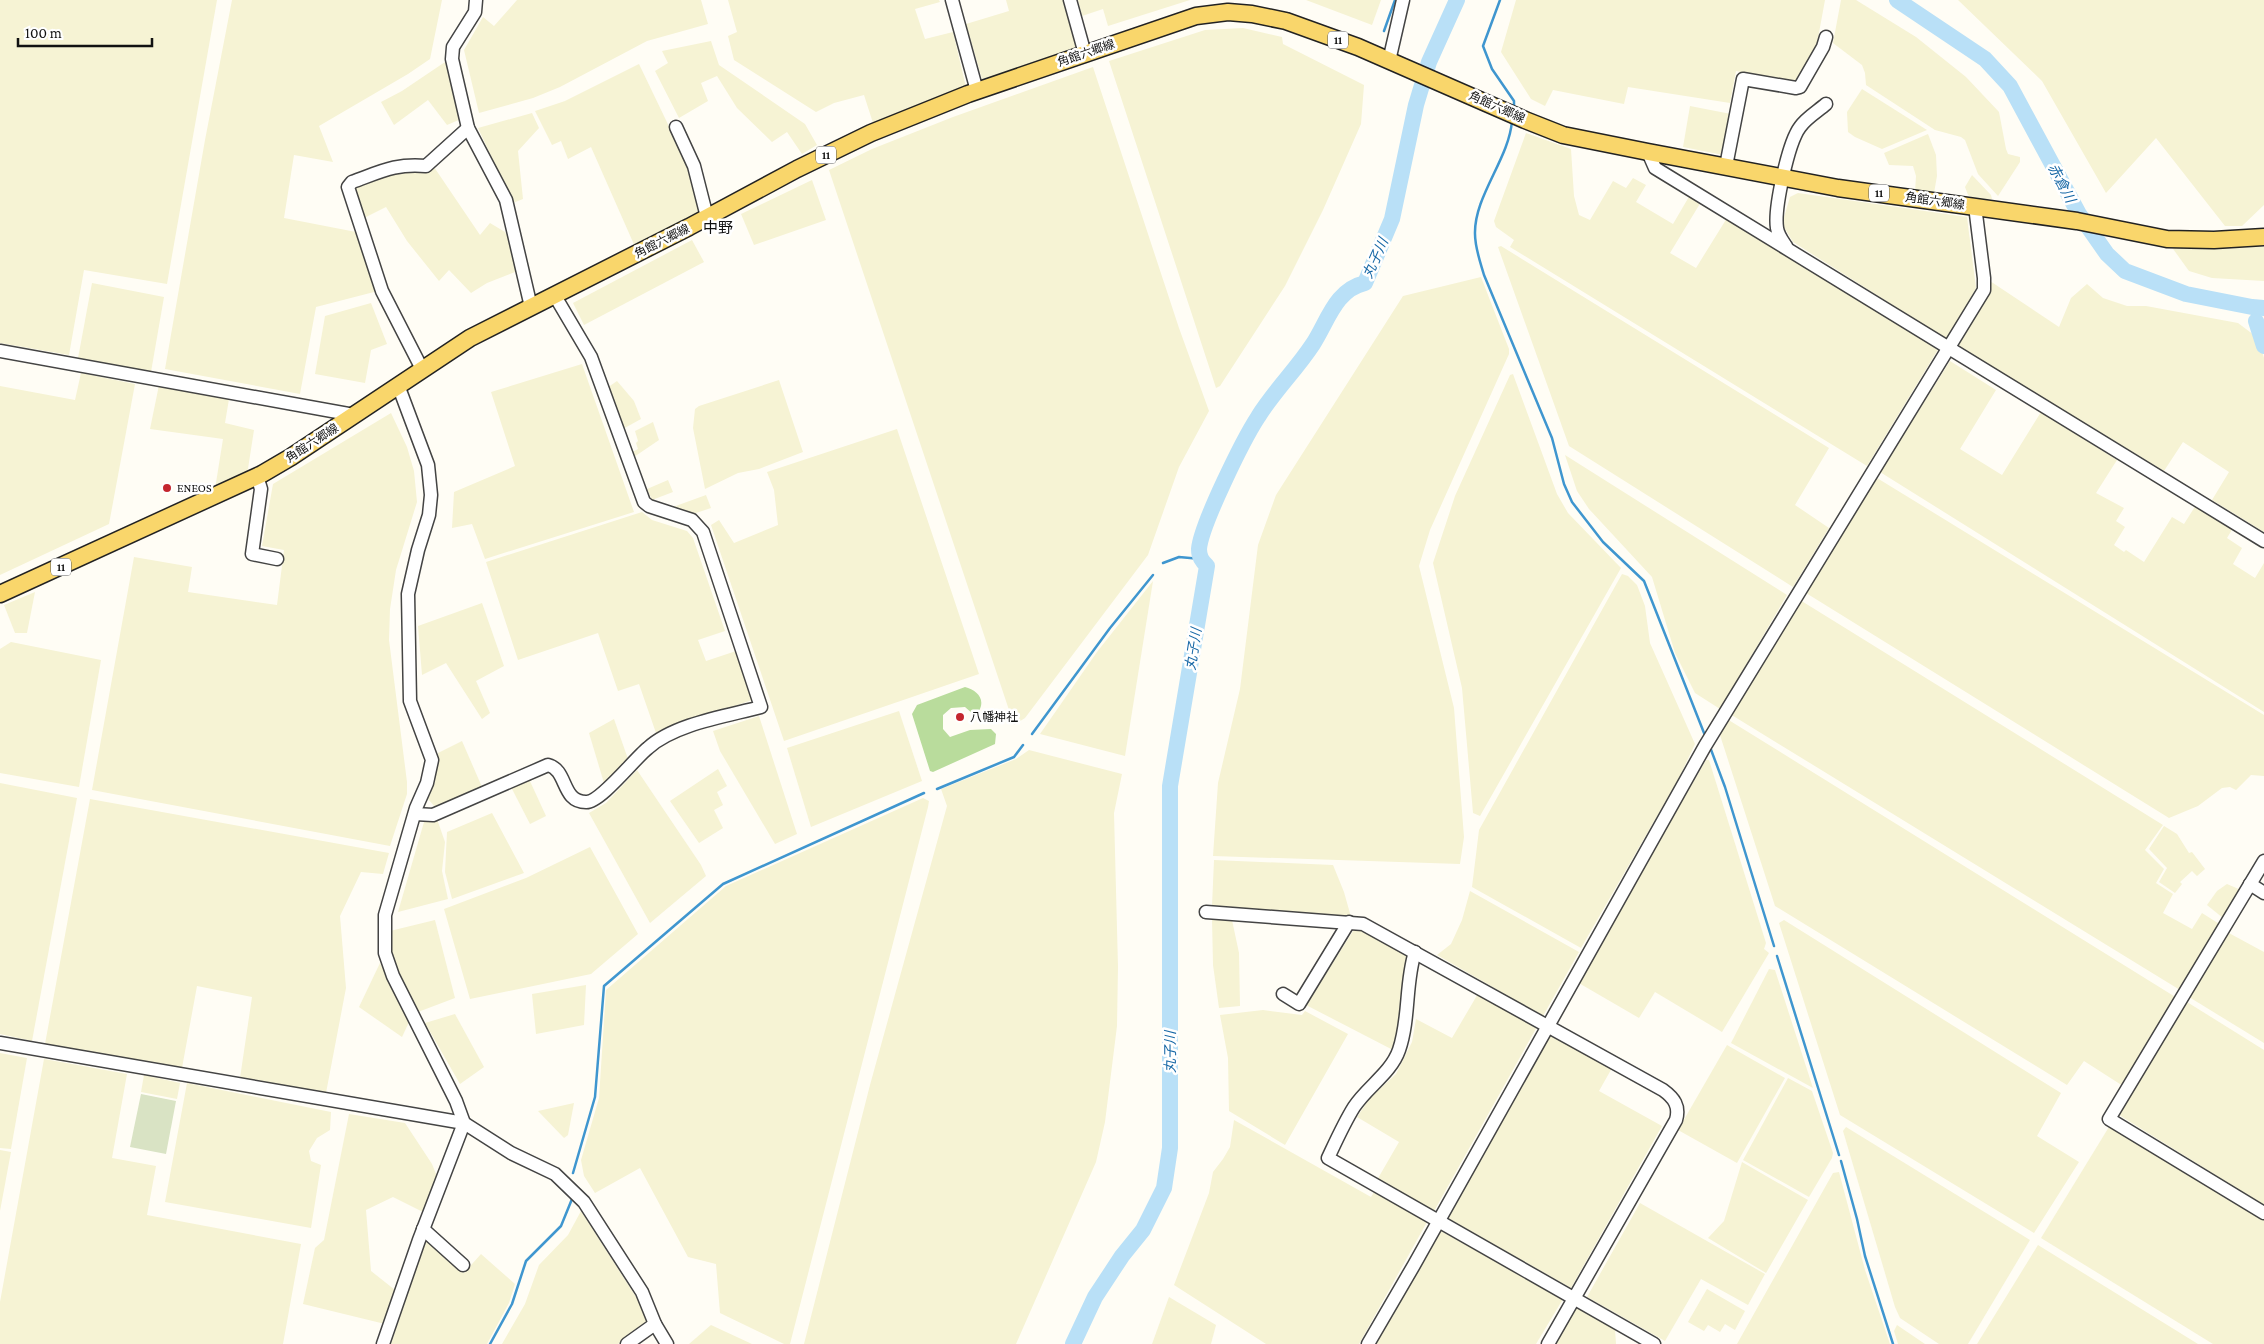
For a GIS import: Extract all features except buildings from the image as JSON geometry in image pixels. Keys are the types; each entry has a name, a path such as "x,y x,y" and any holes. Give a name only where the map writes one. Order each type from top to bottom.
{"main road":[{"name":"角館六郷線","path":"0,594 257,476 291,457 470,338 532,308 797,169 872,133 977,91 1196,16 1228,12 1252,14 1286,21 1389,61 1455,88 1513,115 1564,134 1648,152 1783,178 2077,221 2120,228 2167,239 2214,240 2264,237"}],"street":[{"path":"476,0 475,12 453,47 452,59 468,128 506,200 532,308"},
{"path":"952,0 977,91"},
{"path":"1070,0 1085,54"},
{"path":"1389,61 1403,0"},
{"path":"1726,166 1743,79 1796,88 1800,87 1826,37"},
{"path":"1787,248 1777,228 1777,213 1783,178 1794,138 1800,126 1826,104"},
{"path":"676,127 694,166 707,217"},
{"path":"422,369 382,291 348,187 352,182 398,166 407,164 426,166 468,128"},
{"path":"1648,152 1654,168 2264,541"},
{"path":"1368,1344 1712,734 1984,290 1975,206"},
{"path":"415,814 433,815 548,765 558,771 569,795 573,799 587,803 596,799 636,759 663,736 761,706 703,532 692,520 649,506 644,502 591,357 555,296"},
{"path":"0,350 354,415"},
{"path":"383,1344 423,1229 464,1123 456,1101 393,976 385,953 385,915 415,814 427,783 432,760 410,701 408,594 418,550 429,515 431,495 428,465 398,385"},
{"path":"257,476 261,489 252,554 277,559"},
{"path":"2264,861 2109,1119 2264,1213"},
{"path":"2250,884 2264,893"},
{"path":"1206,912 1363,924 1670,1095 1677,1106 1676,1120 1548,1344"},
{"path":"1283,994 1300,1004 1349,922"},
{"path":"1415,952 1410,967 1404,1026 1399,1049 1394,1060 1354,1108 1328,1158 1654,1344"},
{"path":"0,1043 464,1123 511,1153 555,1174 584,1202 642,1292 654,1324 668,1344"},
{"path":"423,1229 463,1265"},
{"path":"627,1344 654,1324"}],"shaded area":[{"path":"0,0 217,0 167,284 84,270 69,355 0,343"},
{"path":"232,0 442,0 430,59 319,126 333,162 294,155 284,218 356,232 376,288 374,292 316,307 300,394 165,369 205,140"},
{"path":"517,0 701,0 708,24 647,41 560,87 533,98 479,113 464,50 483,17 494,26"},
{"path":"728,0 939,0 940,2 915,9 925,39 953,32 966,87 873,123 864,95 834,103 816,112 734,60 728,36 737,32"},
{"path":"1006,0 1065,0 1080,51 982,79 966,24 1009,11"},
{"path":"1078,0 1190,0 1108,26 1103,9 1082,16"},
{"path":"1306,0 1381,0 1372,25"},
{"path":"1516,0 1825,0 1816,49 1796,83 1736,71 1730,103 1628,87 1624,104 1553,90 1545,106 1531,99 1501,52"},
{"path":"1841,0 1856,0 1916,37 1966,77 1999,112 2008,154 2020,157 2020,162 1998,196 1978,174 1965,140 1961,137 1935,130 1866,85 1862,65 1833,43"},
{"path":"1958,0 2264,0 2264,205 2242,226 2225,226 2156,138 2106,193 2042,81"},
{"path":"1243,28 1282,37 1283,44 1364,85 1361,124 1323,210 1285,286 1220,386 1216,388 1109,61 1205,30"},
{"path":"711,41 719,65 805,124 817,145 802,154 787,132 772,142 737,108 717,76 701,83 708,101 679,118 655,71 668,63 662,51"},
{"path":"448,60 461,119 447,125 428,100 394,125 381,102 402,91"},
{"path":"639,64 688,166 703,215 636,249 591,147 568,159 561,141 552,145 535,111 565,101"},
{"path":"1093,67 1179,328 1209,411 1179,467 1148,555 1025,718 1014,725 829,170 872,149 953,117"},
{"path":"1862,89 1927,130 1882,149 1855,137 1848,132 1847,112"},
{"path":"1690,106 1731,114 1723,155 1683,147"},
{"path":"532,113 539,128 518,151 523,199 513,203 478,128"},
{"path":"1526,133 1571,149 1574,196 1579,215 1590,220 1613,181 1626,188 1633,178 1646,185 1636,202 1673,224 1690,195 1701,202 1670,253 1696,268 1727,218 1939,348 1867,466 1510,247 1514,240 1496,227 1494,221"},
{"path":"1928,134 1936,155 1937,176 1934,193 1915,192 1916,176 1913,166 1889,165 1884,153"},
{"path":"434,167 480,235 490,223 505,232 512,245 520,270 487,283 471,293 449,270 439,281 407,241 386,207 362,219 354,188 357,185 397,171"},
{"path":"1972,175 1991,195 1992,199 1974,199 1968,195 1965,187"},
{"path":"812,180 826,220 754,245 741,214"},
{"path":"1798,193 1967,217 1976,288 1948,340 1793,242 1782,224 1790,197"},
{"path":"692,240 704,262 584,325 573,303"},
{"path":"1501,246 1829,448 1795,505 1829,528 1793,587 1569,446 1498,247"},
{"path":"2171,246 2264,247 2264,281 2212,278 2189,271"},
{"path":"1481,277 1509,349 1509,354 1430,530 1419,566 1454,708 1464,837 1460,864 1213,856 1218,783 1240,689 1258,545 1276,495 1403,296"},
{"path":"1990,281 2059,327 2071,298 2087,284 2103,298 2127,306 2146,306 2238,323 2254,335 2259,342 2264,358 2264,532 2212,500 2229,472 2183,442 2164,471 1956,345"},
{"path":"92,283 164,297 151,372 78,358"},
{"path":"371,303 387,344 371,350 365,383 315,374 325,316"},
{"path":"1950,361 1996,390 1960,449 2002,475 2041,412 2117,460 2096,493 2124,508 2116,521 2125,527 2114,545 2124,552 2126,550 2144,562 2172,517 2184,524 2196,505 2233,528 2227,538 2242,548 2233,564 2255,578 2264,563 2264,712 1880,472"},
{"path":"582,364 634,512 485,559 472,524 452,528 454,492 515,466 491,392"},
{"path":"81,373 135,384 109,524 0,575 0,386 75,400"},
{"path":"1513,374 1557,494 1568,513 1621,568 1480,816 1473,813 1462,688 1433,563 1455,496 1510,375"},
{"path":"779,380 803,452 759,469 738,473 705,489 693,428 695,409 699,406"},
{"path":"617,381 634,401 641,419 621,430 607,388"},
{"path":"159,385 229,399 225,423 254,430 247,475 215,489 223,439 150,429"},
{"path":"391,413 407,447 414,471 417,502 396,570 390,609 389,640 407,794 390,846 92,790 134,557 192,567 188,592 277,605 284,550 262,546 273,484"},
{"path":"653,422 659,440 631,459 629,454 638,449 635,431"},
{"path":"897,429 979,674 784,741 711,525 719,520 734,543 778,525 774,490 767,472"},
{"path":"1565,455 1787,595 1720,709 1695,693 1675,653 1652,577 1589,509 1577,491"},
{"path":"1877,478 2264,715 2264,776 2251,775 2236,790 2230,787 2222,788 2198,806 2169,818 1806,593"},
{"path":"668,480 673,492 652,500 647,489"},
{"path":"706,495 711,508 693,514 673,507"},
{"path":"642,512 652,520 687,531 693,538 725,631 698,640 706,661 736,651 752,700 656,733 639,684 618,691 598,633 518,660 486,562"},
{"path":"1622,574 1628,576 1637,585 1645,606 1650,643 1695,744 1679,778 1581,948 1472,887 1479,830"},
{"path":"1153,581 1125,756 1040,734 1097,652"},
{"path":"35,592 27,633 15,633 4,605"},
{"path":"1800,600 2163,825 2145,850 2164,869 2156,883 2173,894 2163,913 2192,929 2202,913 2221,925 2180,990 1730,714"},
{"path":"482,603 504,666 476,681 490,713 482,719 446,663 422,675 418,626"},
{"path":"11,642 101,660 79,787 0,773 0,649"},
{"path":"899,711 922,781 811,827 787,748"},
{"path":"759,716 797,834 775,844 720,751 713,731"},
{"path":"614,719 628,759 604,783 589,733"},
{"path":"1727,719 2177,998 2123,1086 2084,1061 2067,1085 1775,906 1719,732"},
{"path":"462,741 482,787 436,808 428,799 435,782 438,753"},
{"path":"1029,750 1122,774 1114,813 1118,967 1117,1026 1105,1122 1096,1162 1016,1344 804,1344 870,1085 947,806 941,789 1016,759"},
{"path":"1706,760 1709,760 1766,943 1764,949 1769,953 1722,1032 1655,992 1639,1018 1577,982"},
{"path":"718,769 727,786 717,792 723,805 714,810 723,828 699,843 670,801"},
{"path":"637,770 701,865 706,876 650,923 589,813 606,803"},
{"path":"529,779 546,816 530,824 511,787"},
{"path":"0,783 77,798 32,1041 0,1034"},
{"path":"923,798 929,801 928,807 790,1344 784,1344 720,1313 716,1264 688,1257 640,1168 595,1193 584,1176 581,1160 599,1098 606,990 726,886"},
{"path":"90,799 389,853 383,874 361,872 340,916 346,988 326,1093 240,1078 252,997 197,986 182,1068 45,1044"},
{"path":"492,813 524,873 452,899 445,872 447,832"},
{"path":"437,819 445,842 442,871 448,899 398,912 424,822"},
{"path":"2164,826 2177,834 2189,853 2192,852 2205,869 2197,876 2192,871 2180,882 2182,884 2175,893 2159,882 2167,868 2149,849"},
{"path":"590,847 638,934 591,974 470,999 444,909 526,878"},
{"path":"1214,860 1333,865 1344,892 1351,917 1212,906"},
{"path":"2227,884 2241,890 2223,918 2207,905 2217,891"},
{"path":"1470,891 1579,952 1543,1016 1437,955 1451,944 1462,920"},
{"path":"1212,919 1232,920 1239,953 1240,1006 1219,1008 1213,965"},
{"path":"435,920 455,998 418,1012 390,958 390,931"},
{"path":"1784,920 2061,1093 2037,1136 2079,1162 2034,1233 1840,1115 1779,923"},
{"path":"1355,928 1407,953 1398,1035 1393,1050 1306,1005"},
{"path":"2227,932 2264,952 2264,1043 2189,997"},
{"path":"380,963 410,1020 402,1037 359,1007"},
{"path":"1769,969 1775,970 1813,1088 1731,1043"},
{"path":"586,985 584,1025 536,1034 532,994"},
{"path":"1479,992 1538,1025 1433,1213 1377,1180 1399,1142 1357,1117 1370,1098 1396,1074 1412,1042 1416,1019 1452,1038"},
{"path":"2187,1002 2264,1050 2264,1205 2119,1115"},
{"path":"1263,1010 1302,1015 1305,1011 1348,1034 1285,1145 1229,1111 1228,1058 1220,1015"},
{"path":"455,1014 484,1067 460,1084 425,1023"},
{"path":"1550,1033 1612,1068 1599,1091 1662,1126 1571,1288 1446,1217"},
{"path":"1727,1045 1785,1078 1737,1163 1678,1130"},
{"path":"0,1053 27,1058 11,1149 0,1148"},
{"path":"44,1059 127,1074 112,1158 156,1166 147,1215 301,1244 283,1344 0,1344 0,1302"},
{"path":"144,1075 180,1083 177,1099 141,1092"},
{"path":"1788,1078 1812,1091 1833,1153 1832,1158 1809,1197 1743,1160"},
{"path":"187,1083 331,1112 330,1130 317,1138 309,1151 311,1161 321,1165 311,1228 165,1202"},
{"path":"574,1103 568,1135 564,1138 538,1111"},
{"path":"349,1114 405,1123 432,1164 438,1179 423,1212 393,1197 366,1210 371,1271 395,1290 385,1324 303,1304 315,1248 324,1240"},
{"path":"1234,1120 1371,1197 1374,1192 1427,1222 1359,1344 1266,1344 1174,1285 1209,1193 1213,1172 1230,1147"},
{"path":"2112,1122 2264,1215 2264,1344 2213,1344 2041,1238"},
{"path":"1846,1127 2030,1240 1968,1344 1939,1344 1900,1318 1895,1307 1843,1131"},
{"path":"0,1150 11,1152 0,1211"},
{"path":"1742,1162 1808,1200 1766,1273 1708,1238 1724,1221"},
{"path":"1839,1172 1865,1270 1890,1344 1737,1344 1833,1173"},
{"path":"1640,1203 1765,1274 1748,1305 1701,1279 1665,1341 1587,1297"},
{"path":"581,1211 638,1300 647,1322 618,1344 502,1344 525,1304 539,1265 568,1235"},
{"path":"1439,1230 1563,1299 1536,1344 1375,1344"},
{"path":"426,1239 464,1273 481,1254 515,1284 509,1303 487,1344 391,1344"},
{"path":"2038,1245 2198,1344 1977,1344"},
{"path":"1707,1289 1745,1311 1735,1330 1725,1324 1720,1332 1708,1325 1704,1331 1688,1322"},
{"path":"1169,1297 1216,1325 1211,1344 1152,1344"},
{"path":"1576,1307 1615,1329 1616,1344 1554,1344"},
{"path":"711,1325 752,1344 689,1344"},
{"path":"1897,1325 1925,1344 1898,1344 1894,1331"}],"green space":[{"path":"965,687 976,692 981,698 979,711 973,714 965,707 951,708 943,715 943,729 950,737 970,730 991,729 996,734 995,744 933,772 930,771 912,714 917,705"},
{"path":"141,1094 176,1101 166,1154 130,1147"}],"waterway":[{"path":"1384,31 1395,0"},
{"name":"丸子川","path":"1073,1344 1095,1297 1122,1256 1143,1230 1164,1188 1170,1148 1170,786 1207,566 1202,561 1200,554 1201,537 1224,483 1258,417 1313,344 1339,299 1346,292 1365,283 1392,219 1416,105 1429,62 1457,0"},
{"path":"1500,0 1483,46 1492,69 1514,101 1514,108"},
{"name":"赤倉川","path":"1897,0 1985,59 2010,86 2079,214 2107,254 2125,271 2186,294 2264,308"},
{"path":"1512,121 1505,149 1485,192 1476,220 1476,244 1484,275 1552,438 1564,484 1572,502 1603,542 1644,581 1706,738"},
{"path":"2256,321 2264,346"},
{"path":"1163,563 1179,557 1201,559"},
{"path":"1032,734 1110,628 1153,575"},
{"path":"937,789 1014,757 1023,745"},
{"path":"1710,747 1725,787 1774,946"},
{"path":"573,1173 595,1097 604,986 723,884 924,793"},
{"path":"1777,956 1839,1155"},
{"path":"1841,1161 1865,1256 1893,1344"},
{"path":"490,1344 512,1304 526,1261 561,1226 572,1199"}],"place":[{"name":"ENEOS","path":"167,488"},
{"name":"八幡神社","path":"960,717"}],"district":[{"name":"中野","path":"718,228"}]}
